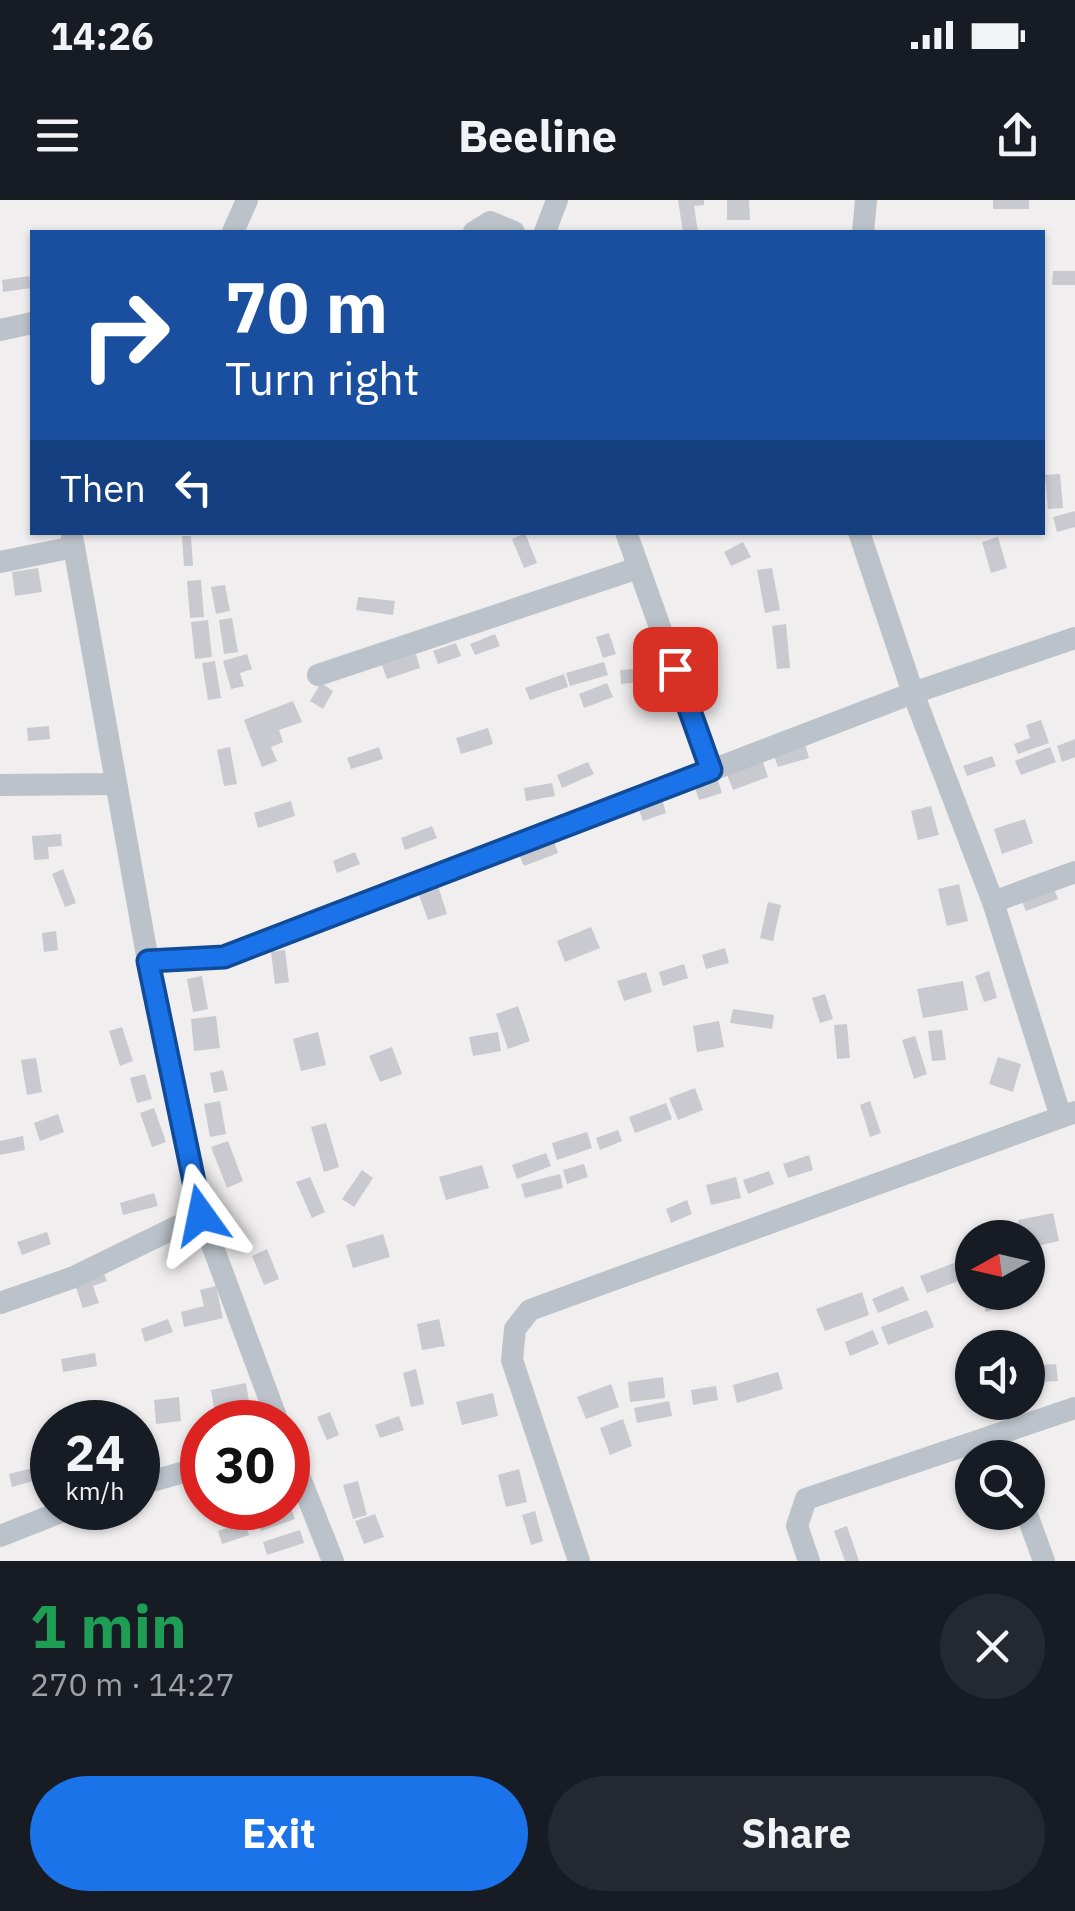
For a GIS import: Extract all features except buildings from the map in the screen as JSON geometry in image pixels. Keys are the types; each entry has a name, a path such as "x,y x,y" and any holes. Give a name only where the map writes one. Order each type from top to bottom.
{"street":[{"path":"235,230 246,200"},
{"path":"546,230 557,200"},
{"path":"863,230 866,200"},
{"path":"477,230 490,222 509,230"},
{"path":"0,330 30,329"},
{"path":"627,535 711,770"},
{"path":"579,1561 512,1360 516,1329 530,1310 1068,1115 993,902 913,693 860,535"},
{"path":"0,562 73,540 148,961 201,1215 270,1400"},
{"path":"318,675 638,568"},
{"path":"148,961 224,957 913,693 1075,638"},
{"path":"0,786 116,784"},
{"path":"993,902 1075,872"},
{"path":"0,1303 74,1277 201,1215"},
{"path":"1016,1440 1075,1408"},
{"path":"809,1561 797,1526 806,1498 955,1459"},
{"path":"310,1503 333,1561"},
{"path":"0,1536 30,1524"},
{"path":"1033,1530 1044,1561"}],"route":[{"path":"201,1215 148,961 224,957 711,770 675,669"}]}
